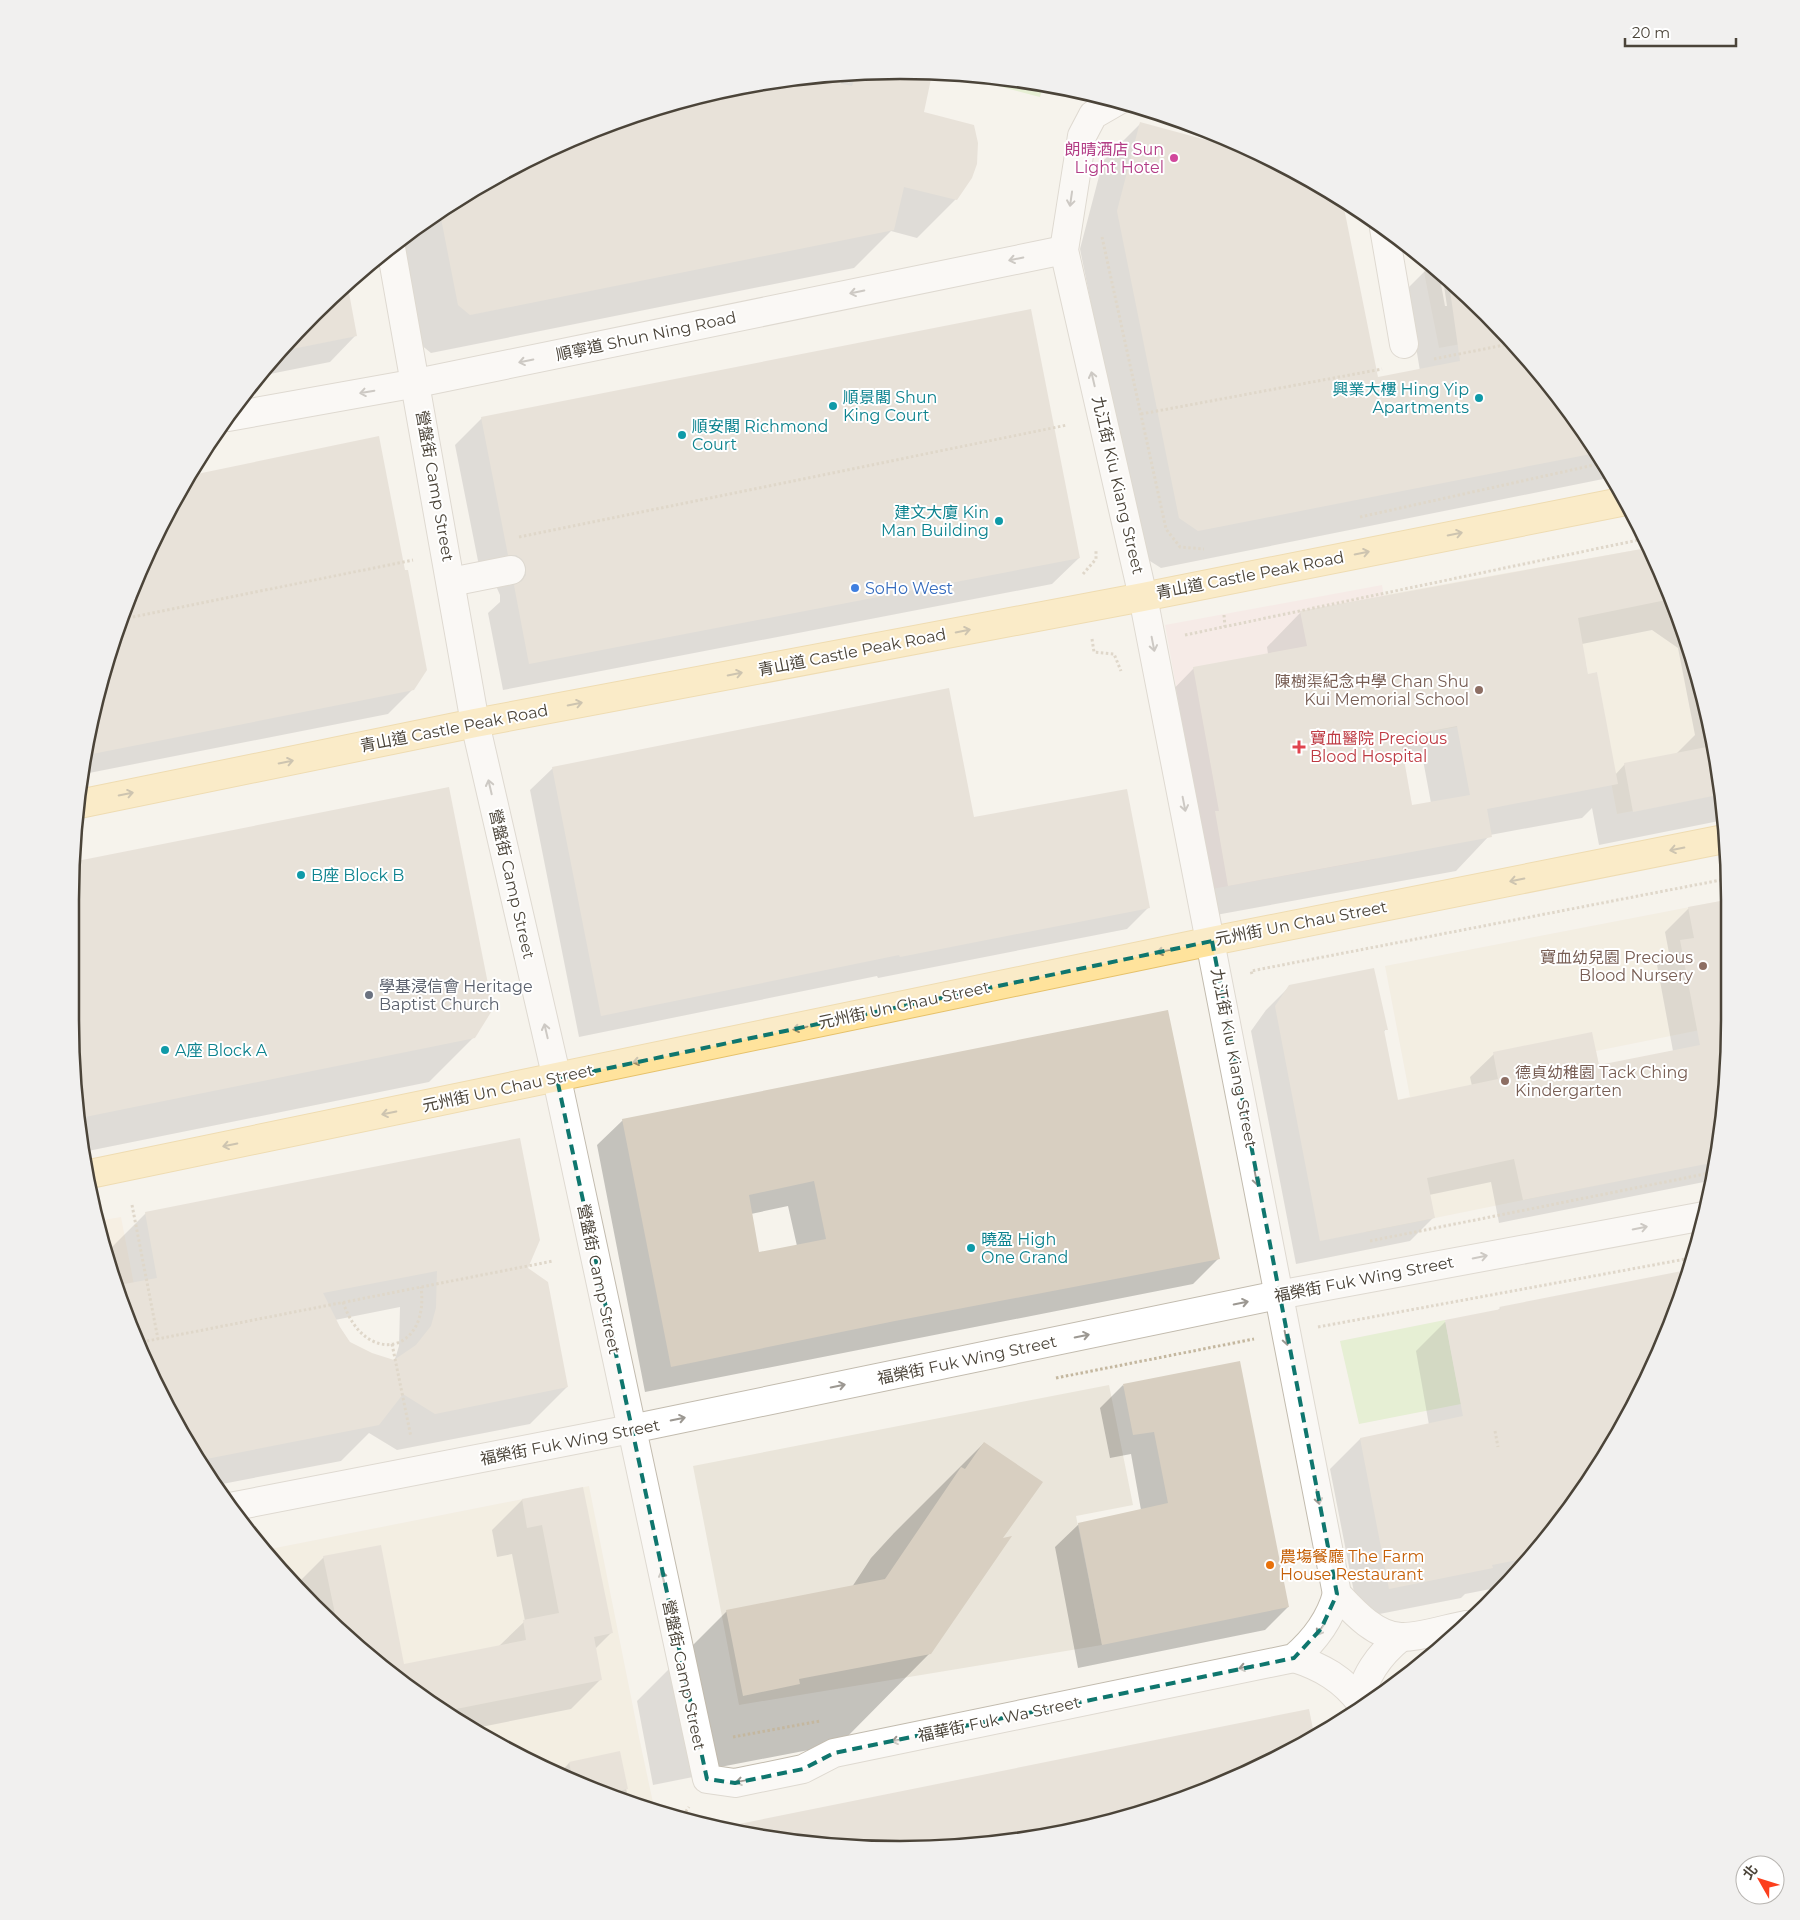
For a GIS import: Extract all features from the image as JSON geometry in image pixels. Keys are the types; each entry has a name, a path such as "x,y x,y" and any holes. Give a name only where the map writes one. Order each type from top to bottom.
{"main road":[{"name":"青山道 Castle Peak Road","path":"85,803 475,723 1143,597 1618,503"},
{"name":"元州街 Un Chau Street","path":"94,1173 1212,941 1718,840"}],"street":[{"path":"1064,250 1082,136 1093,115 1109,106"},
{"path":"1386,238 1404,344"},
{"name":"順寧道 Shun Ning Road","path":"237,415 417,383 1064,250"},
{"name":"九江街 Kiu Kiang Street","path":"1064,250 1143,597 1212,941 1278,1295 1337,1594"},
{"name":"營盤街 Camp Street","path":"392,255 417,383 475,723 557,1078 707,1779"},
{"path":"451,582 511,570"},
{"name":"福榮街 Fuk Wing Street","path":"238,1506 631,1429 1278,1295 1697,1217"},
{"path":"1359,1701 1351,1690 1332,1674 1294,1658 1321,1629 1333,1609 1337,1594 1367,1622 1385,1633 1401,1637 1451,1628"},
{"path":"1362,1699 1364,1685 1373,1667 1390,1646 1401,1637"},
{"name":"福華街 Fuk Wa Street","path":"707,1779 735,1783 803,1769 834,1753 1294,1658"}],"path":[{"path":"1101,234 1166,529 1180,547 1207,549"},
{"path":"1427,360 1504,345"},
{"path":"1141,414 1384,368"},
{"path":"513,538 1068,425"},
{"path":"1351,519 1596,465"},
{"path":"1176,637 1638,540"},
{"path":"129,619 419,559"},
{"path":"1253,980 1251,971 1720,880"},
{"path":"1369,1242 1706,1174"},
{"path":"132,1206 158,1339"},
{"path":"1319,1337 1318,1327 1685,1259"},
{"path":"144,1342 553,1261"},
{"path":"343,1302 352,1325 363,1337 374,1343 392,1344 403,1340 420,1319 423,1303 421,1287"},
{"path":"1051,1379 1254,1339 1256,1349"},
{"path":"392,1344 417,1472"},
{"path":"1495,1432 1498,1447"},
{"path":"728,1728 730,1738 827,1719"},
{"path":"685,1812 689,1806"}],"highlighted area":[{"path":"1212,941 1337,1594 1321,1629 1294,1658 834,1753 803,1769 735,1783 707,1779 557,1079"}],"shaded area":[{"path":"1423,268 1481,319 1498,337 1439,348"},
{"name":"陳樹渠紀念中學 Chan Shu Kui Memorial School","path":"1642,549 1678,636 1693,687 1705,740 1714,796 1617,814 1599,718 1605,716 1597,672 1588,674 1586,662 1554,668 1562,707 1409,736 1383,595"},
{"name":"寶血醫院 Precious Blood Hospital","path":"1382,585 1413,758 1404,760 1412,805 1368,813 1376,859 1212,889 1165,625"},
{"name":"德貞幼稚園 Tack Ching Kindergarten","path":"1721,901 1721,1026 1596,1051 1622,1180 1366,1232 1343,1112 1410,1097 1385,966"},
{"path":"121,1217 143,1331 140,1332 122,1284 104,1220"},
{"path":"1109,1385 1133,1505 1076,1516 1102,1645 739,1705 693,1466"},
{"path":"589,1486 653,1803 586,1779 537,1757 489,1731 444,1703 400,1672 359,1637 319,1601 272,1549"}],"green space":[{"path":"993,85 1041,92 1040,97"},
{"path":"1445,1320 1461,1404 1359,1424 1340,1341"}],"building":[{"path":"931,80 924,112 974,125 978,143 977,164 972,178 957,200 904,187 894,230 470,315 458,305 441,219 489,189 537,163 586,141 636,122 687,107 793,86 833,82 852,86 854,81"},
{"path":"1140,122 1220,144 1263,163 1344,210 1378,377 1460,361 1450,291 1481,319 1517,359 1552,400 1589,454 1198,531 1179,518 1117,211"},
{"path":"349,292 357,336 292,349 319,319"},
{"path":"1031,309 1080,558 529,664 514,585 522,581 526,575 526,567 522,559 516,555 508,555 481,417"},
{"path":"379,436 427,670 414,690 93,754 107,687 122,636 141,586 163,537 199,474"},
{"path":"1642,549 1664,600 1578,618 1588,674 1597,672 1618,784 1487,809 1492,837 1228,886 1215,811 1219,811 1193,667 1307,646 1300,611","holes":["1457,726 1470,795 1412,805 1400,737"]},
{"path":"949,688 974,817 1127,789 1150,908 900,957 899,955 601,1016 552,767"},
{"path":"1706,747 1714,796 1633,812 1624,763"},
{"path":"449,787 493,1009 475,1038 85,1117 79,1020 80,860"},
{"path":"1721,901 1719,1074 1714,1127 1708,1164 1523,1200 1514,1159 1427,1178 1435,1218 1320,1241 1275,1006 1289,985 1374,968 1388,1030 1384,1030 1398,1100 1498,1079 1493,1052 1592,1032 1599,1065 1700,1045 1680,940 1694,938 1688,907"},
{"path":"1168,1010 1220,1259 895,1321 671,1367 622,1119","holes":["814,1181 826,1239 759,1252 749,1195"]},
{"path":"520,1138 540,1240 528,1268 548,1282 568,1387 435,1414 403,1394 379,1425 206,1459 163,1383 141,1334 122,1284 157,1278 145,1212","holes":["437,1271 436,1308 431,1326 416,1345 394,1360 372,1353 350,1342 340,1327 323,1293"]},
{"path":"1682,1271 1659,1334 1637,1383 1611,1431 1583,1476 1552,1520 1518,1560 1492,1565 1493,1568 1389,1589 1360,1438 1463,1416 1445,1320 1501,1309 1499,1307"},
{"path":"1240,1361 1289,1607 1102,1645 1078,1523 1168,1503 1154,1432 1133,1435 1123,1384"},
{"path":"984,1442 1043,1482 1003,1538 1012,1536 931,1654 799,1679 800,1684 743,1696 726,1610 885,1579 961,1467 965,1469"},
{"path":"583,1487 613,1633 594,1637 602,1680 454,1709 400,1672 335,1616 323,1556 381,1545 404,1664 526,1640 523,1620 559,1613 542,1525 527,1528 522,1499"},
{"path":"1309,1709 1313,1730 1263,1757 1214,1779 1164,1798 1113,1813 1007,1834 954,1839 900,1841 846,1839 793,1834 737,1824"},
{"path":"620,1751 628,1789 618,1791 571,1772 569,1762"}],"place":[{"name":"朗晴酒店 Sun Light Hotel","path":"1174,158"},
{"name":"興業大樓 Hing Yip Apartments","path":"1479,398"},
{"name":"順景閣 Shun King Court","path":"833,406"},
{"name":"順安閣 Richmond Court","path":"682,435"},
{"name":"建文大廈 Kin Man Building","path":"999,521"},
{"name":"SoHo West","path":"855,588"},
{"name":"陳樹渠紀念中學 Chan Shu Kui Memorial School","path":"1479,690"},
{"name":"寶血醫院 Precious Blood Hospital","path":"1299,747"},
{"name":"B座 Block B","path":"301,875"},
{"name":"寶血幼兒園 Precious Blood Nursery","path":"1703,966"},
{"name":"學基浸信會 Heritage Baptist Church","path":"369,995"},
{"name":"A座 Block A","path":"165,1050"},
{"name":"德貞幼稚園 Tack Ching Kindergarten","path":"1505,1081"},
{"name":"曉盈 High One Grand","path":"971,1248"},
{"name":"農塲餐廳 The Farm House Restaurant","path":"1270,1565"}]}
